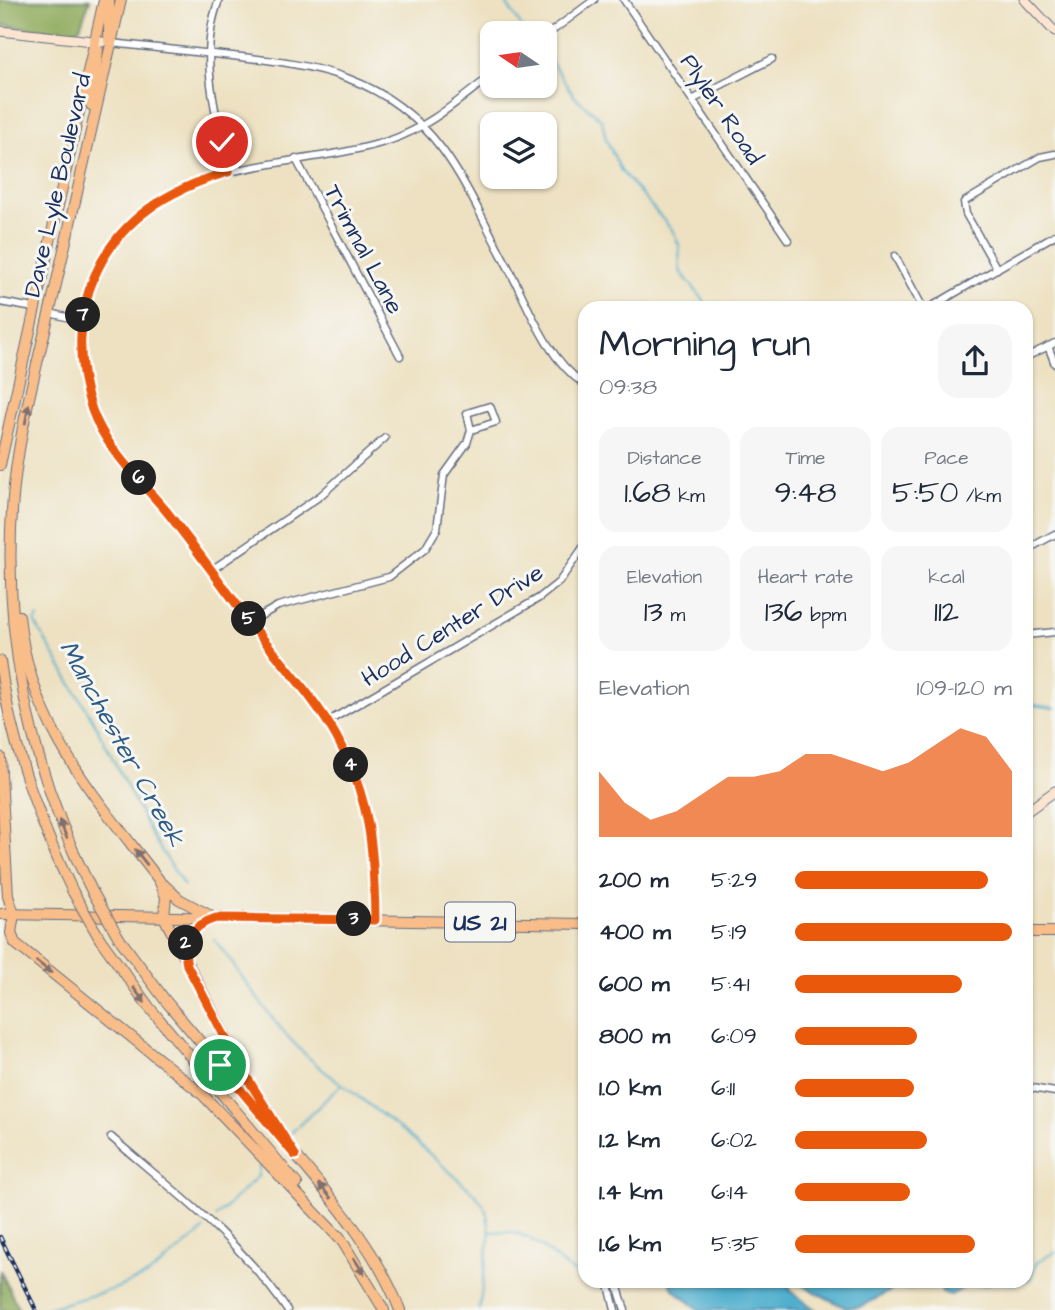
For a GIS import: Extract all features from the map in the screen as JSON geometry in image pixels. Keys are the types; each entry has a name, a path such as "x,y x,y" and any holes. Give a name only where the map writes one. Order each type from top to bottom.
{"main road":[{"name":"Dave Lyle Boulevard","path":"104,0 102,42 84,161 18,460 12,512 12,617 27,718 59,821 119,938 165,1000 362,1236 387,1280 400,1310"},
{"path":"84,161 98,49 107,37 109,0"},
{"name":"Dave Lyle Boulevard","path":"0,465 34,308 102,42 121,0"},
{"path":"12,512 20,628 26,661 40,706 68,760 159,880 179,899 216,918"},
{"path":"0,661 21,760 44,829 73,892 100,939 149,1007 342,1241 384,1310"},
{"path":"0,757 8,899 14,914 11,933 18,947"},
{"path":"159,880 166,897 163,917 243,1071 295,1155"},
{"path":"0,896 8,882"},
{"name":"US 21","path":"0,914 578,924"},
{"path":"187,965 185,950 188,937 199,926 216,918"},
{"path":"1033,932 1055,932"},
{"path":"0,933 202,1094 342,1241"}],"street":[{"path":"219,0 210,32 208,54 228,172"},
{"path":"557,27 594,0"},
{"name":"Plyler Road","path":"624,0 789,240"},
{"path":"1025,0 1055,32"},
{"path":"0,31 295,63 335,72 385,96 422,125 456,170 553,352 578,379"},
{"path":"692,100 772,59"},
{"path":"375,920 374,856 368,814 354,771 327,722 213,569 102,430 84,382 82,320 88,293 101,262 128,226 169,194 228,172 387,141 422,125 480,84"},
{"path":"997,269 966,214 964,202 1040,157 1055,154"},
{"name":"Trimnal Lane","path":"296,159 400,355"},
{"path":"941,301 1055,235"},
{"path":"895,256 919,301"},
{"path":"0,302 34,308"},
{"path":"50,313 82,320"},
{"path":"1033,354 1052,344 1055,364"},
{"path":"250,622 278,606 389,577 425,549 437,529 444,475 450,462 464,449 471,429 467,413 491,406 496,422 471,429"},
{"path":"213,569 320,496 385,438"},
{"path":"1033,546 1055,534"},
{"name":"Hood Center Drive","path":"327,722 539,598 559,582 578,555"},
{"path":"1033,634 1055,632"},
{"path":"1033,807 1055,791"},
{"path":"1033,1088 1055,1092"},
{"path":"111,1137 236,1245 268,1281 287,1310"},
{"path":"610,1288 615,1310"},
{"path":"618,1288 625,1310"}],"green space":[{"path":"0,0 90,0 80,27 72,33 0,25"},
{"path":"0,1270 19,1310 0,1310"}],"water":[{"path":"673,1288 790,1288 816,1310 700,1310"},
{"path":"808,1288 915,1288 894,1289 862,1306 846,1308"},
{"path":"941,1288 964,1288 951,1295 942,1293"}],"waterway":[{"path":"504,0 518,21"},
{"path":"557,70 574,96 602,120 606,139 621,171 673,231 679,245 680,271 704,301"},
{"name":"Manchester Creek","path":"38,617 35,623 94,722 153,837 184,886"},
{"path":"1033,705 1055,708"},
{"name":"Manchester Creek","path":"214,939 286,1034 302,1052 342,1084 291,1133"},
{"name":"Manchester Creek","path":"342,1084 408,1135 475,1194 486,1209 490,1232 479,1310"},
{"path":"216,1217 258,1176 260,1163"},
{"path":"41,1310 114,1289 148,1275 204,1230"},
{"path":"491,1232 507,1232 532,1240 578,1274"},
{"path":"1033,1272 1037,1262 1055,1252"},
{"path":"915,1288 941,1288"}],"railway":[{"path":"0,1237 36,1310"}],"route":[{"path":"220,1065 295,1155 243,1071 187,965 186,942 193,930 216,918 375,920 374,856 368,814 354,771 336,735 213,569 117,452 93,412 84,382 80,332 88,293 101,262 128,226 146,210 169,194 228,172 222,142"}]}
